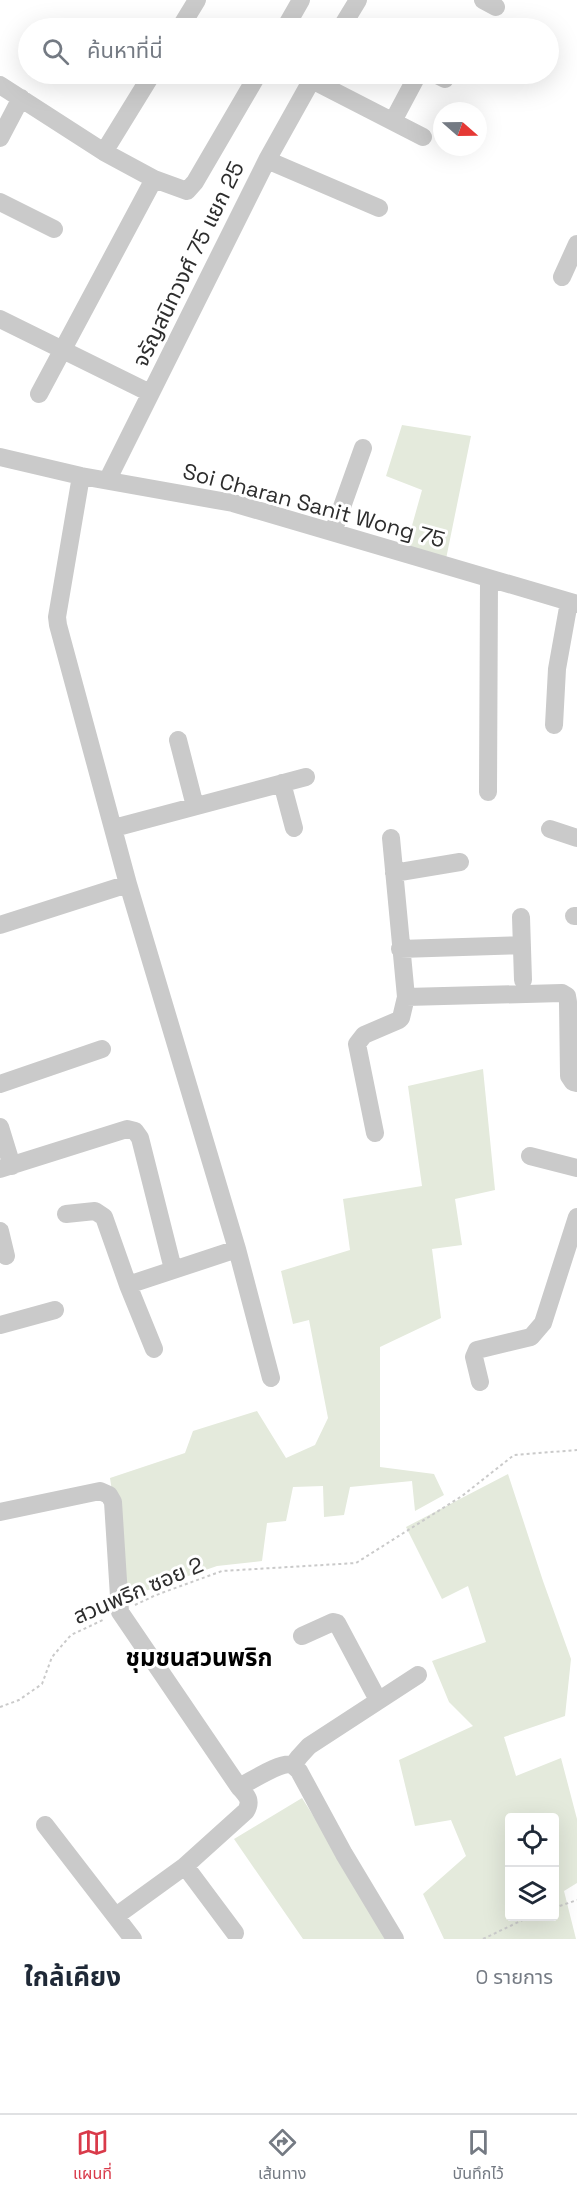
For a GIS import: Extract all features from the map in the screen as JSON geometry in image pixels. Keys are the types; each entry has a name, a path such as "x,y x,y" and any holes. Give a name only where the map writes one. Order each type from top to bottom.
{"street":[{"path":"186,18 197,0"},
{"path":"291,18 301,0"},
{"path":"350,18 358,0"},
{"path":"104,152 146,84"},
{"path":"0,85 104,152 154,179 184,191 190,190 252,84"},
{"name":"จรัญสนิทวงศ์ 75 แยก 25","path":"108,479 267,160 309,84"},
{"path":"326,84 423,137"},
{"path":"393,121 413,84"},
{"path":"0,138 21,98"},
{"path":"267,160 379,208"},
{"path":"39,394 154,179"},
{"path":"0,202 54,229"},
{"path":"562,277 577,244"},
{"path":"0,319 150,393"},
{"path":"333,532 363,448"},
{"name":"Soi Charan Sanit Wong 75","path":"0,458 81,476 233,503 573,603"},
{"path":"81,476 57,617 128,884 237,1249 271,1378"},
{"path":"488,792 489,580"},
{"path":"554,725 557,669 573,603"},
{"path":"178,740 195,806"},
{"path":"114,828 306,777"},
{"path":"282,783 294,828"},
{"path":"550,830 577,838"},
{"path":"375,1133 357,1044 364,1035 399,1020 406,997 391,838"},
{"path":"394,873 460,862"},
{"path":"0,925 128,884"},
{"path":"522,917 523,980"},
{"path":"400,949 522,945"},
{"path":"406,997 562,993 567,996 568,1002 569,1076 573,1082 577,1083"},
{"path":"0,1084 102,1049"},
{"path":"0,1127 6,1167 128,1129 135,1131 140,1138 173,1269"},
{"path":"530,1156 577,1168"},
{"path":"66,1214 95,1211 104,1216 128,1285 154,1349"},
{"path":"480,1383 474,1358 477,1350 531,1337 543,1323 577,1217"},
{"path":"0,1231 6,1256"},
{"path":"128,1285 237,1249"},
{"path":"0,1325 55,1310"},
{"path":"0,1512 100,1491 108,1495 113,1503 120,1612 248,1797 249,1805 246,1811 185,1866 116,1916"},
{"path":"302,1636 333,1622 337,1623 378,1700"},
{"path":"293,1765 298,1756 309,1746 418,1675"},
{"path":"239,1787 276,1768 287,1764 293,1765 299,1771 344,1854 395,1939"},
{"path":"45,1825 133,1939"},
{"path":"185,1866 235,1932"}],"path":[{"name":"สวนพริก ซอย 2","path":"0,1707 19,1700 42,1684 52,1657 71,1635 156,1595 222,1571 356,1563 462,1496 514,1455 577,1450"},
{"path":"559,1907 577,1900"},
{"path":"483,1939 522,1921"}],"shaded area":[{"path":"402,425 471,436 446,559 406,547 422,490 386,476"},
{"path":"483,1069 495,1190 455,1199 462,1245 432,1249 441,1318 380,1347 380,1467 434,1474 444,1495 415,1511 412,1481 350,1487 344,1515 324,1517 323,1486 293,1487 286,1521 267,1523 262,1561 217,1566 128,1597 110,1478 185,1453 193,1431 257,1411 286,1458 315,1445 328,1418 309,1320 293,1324 281,1271 350,1250 343,1199 422,1186 408,1086"},
{"path":"508,1474 571,1659 565,1716 504,1737 516,1776 561,1758 577,1819 577,1883 564,1891 576,1939 444,1939 423,1894 466,1856 451,1820 415,1826 399,1760 473,1726 449,1702 432,1661 486,1642 468,1586 442,1599 406,1527"},
{"path":"302,1798 361,1891 385,1939 303,1939 234,1839"}],"district":[{"name":"ชุมชนสวนพริก","path":"199,1658"}]}
